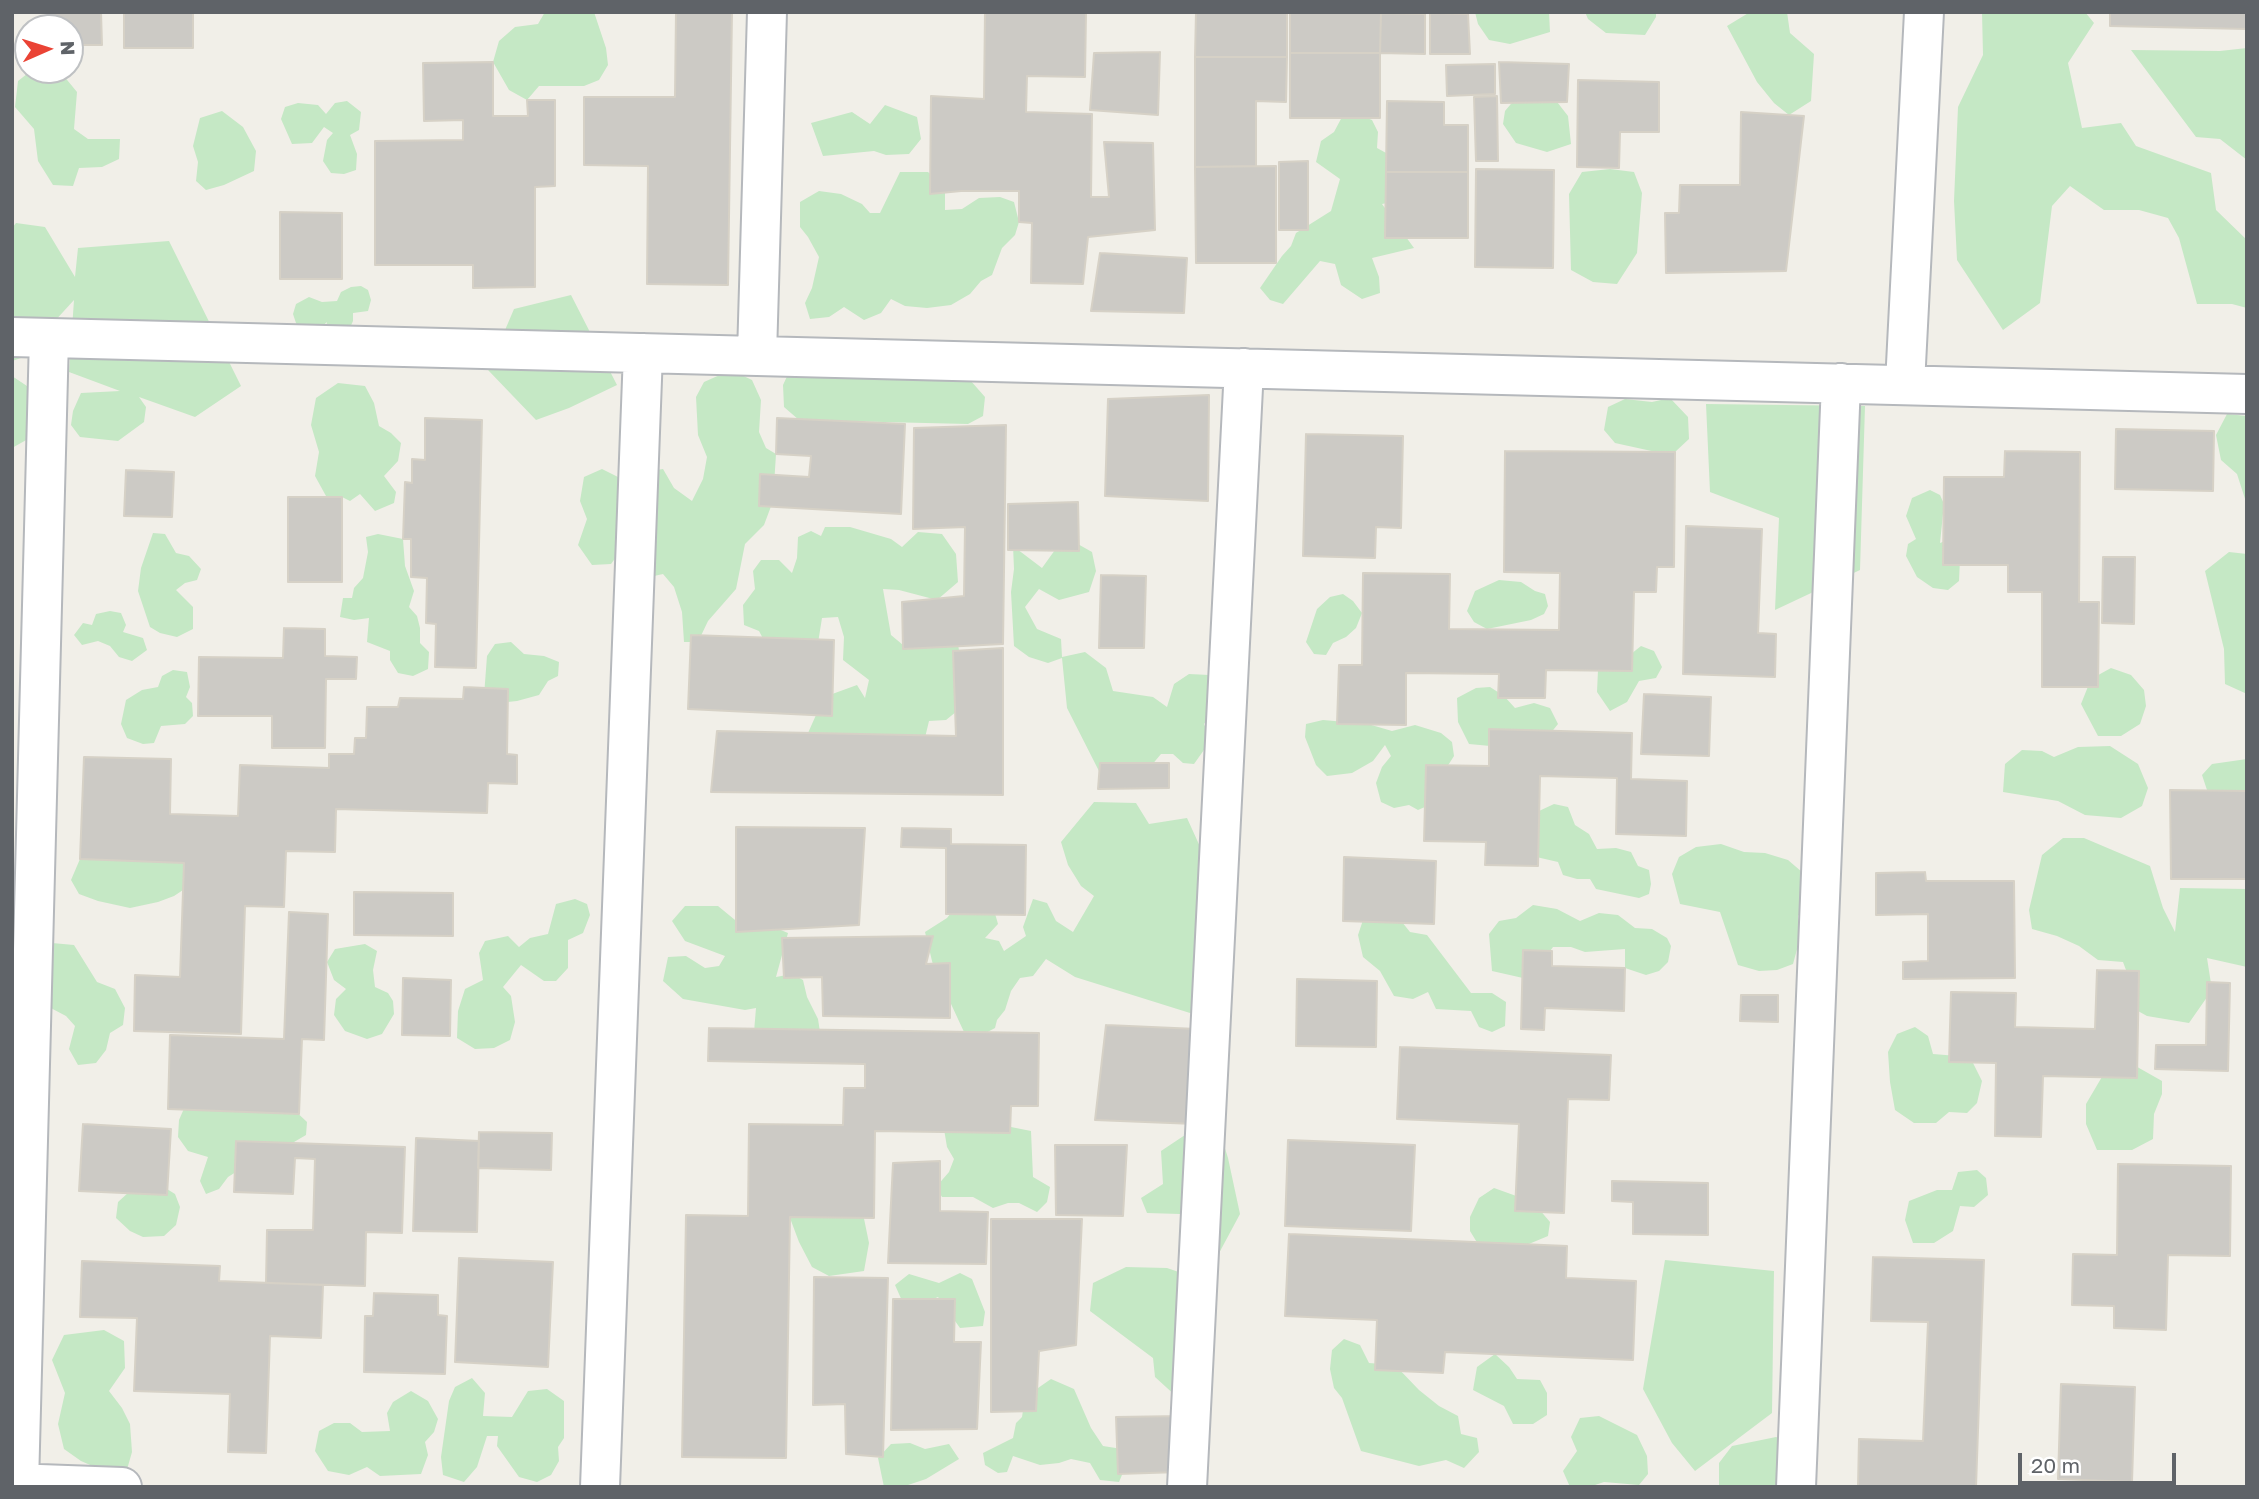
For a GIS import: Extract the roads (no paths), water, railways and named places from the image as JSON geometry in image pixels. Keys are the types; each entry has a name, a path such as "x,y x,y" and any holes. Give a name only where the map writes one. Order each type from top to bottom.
{"street":[{"path":"757,355 767,12"},
{"path":"1905,384 1924,12"},
{"path":"122,1487 16,1483 31,337 2247,394"},
{"path":"600,1487 643,353"},
{"path":"1187,1487 1244,368"},
{"path":"1797,1487 1841,383"}]}
